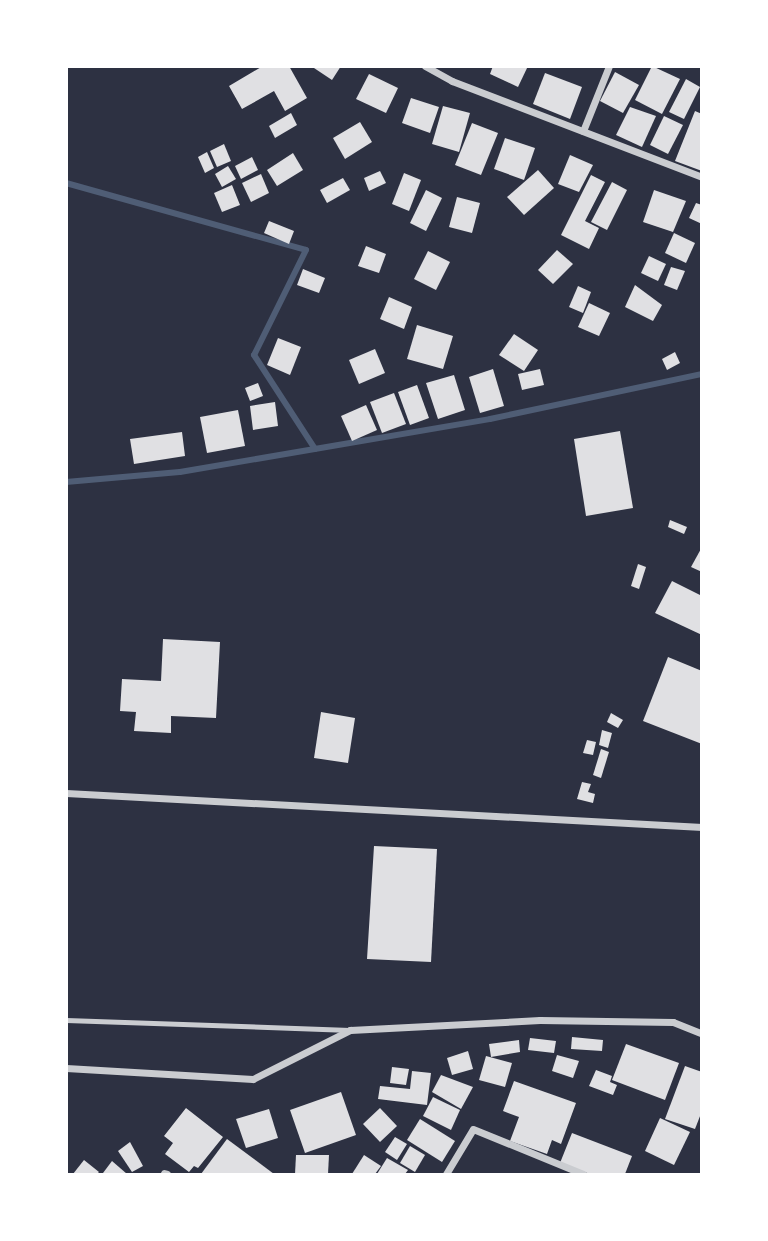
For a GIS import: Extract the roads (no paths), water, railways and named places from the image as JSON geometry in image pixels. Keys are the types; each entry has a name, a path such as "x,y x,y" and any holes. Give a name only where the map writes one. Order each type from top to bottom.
{"street":[{"path":"425,66 452,81 702,177"},
{"path":"583,131 609,66"},
{"path":"66,793 702,827"},
{"path":"66,1068 253,1079 349,1030 540,1020 673,1023 702,1034"},
{"path":"446,1174 473,1129 583,1174"}],"lane":[{"path":"66,1020 349,1030"}],"waterway":[{"path":"66,183 306,250 254,355 315,449"},
{"path":"66,482 180,472 490,419 702,374"}]}
